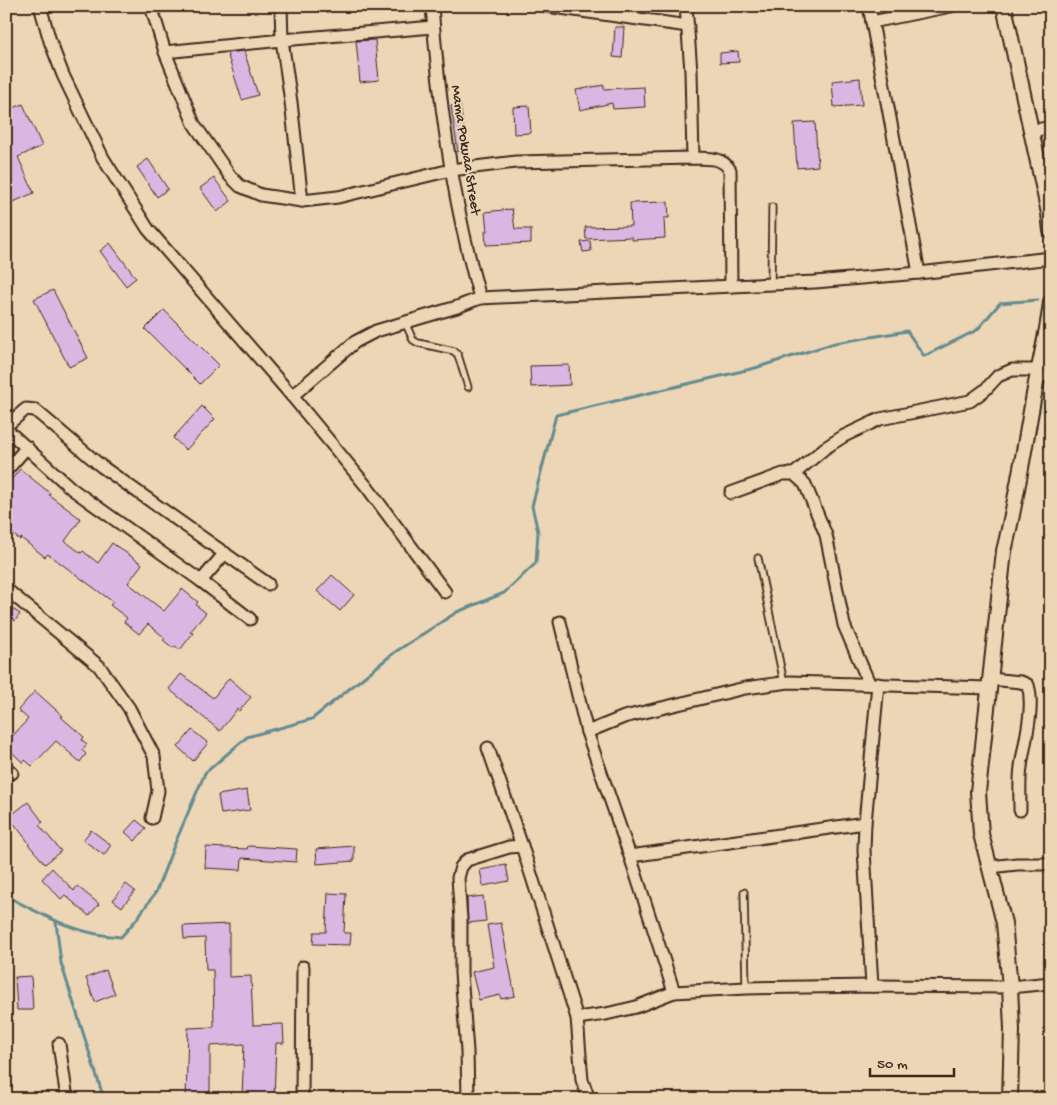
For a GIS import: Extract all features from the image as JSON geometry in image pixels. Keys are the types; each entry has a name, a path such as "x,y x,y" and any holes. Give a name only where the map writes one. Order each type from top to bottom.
{"street":[{"path":"40,6 63,75 103,158 148,229 292,396 367,487 445,592"},
{"path":"151,6 165,52 194,124 230,176 240,186 261,195 302,201 338,197 451,170 516,162 693,158 718,160 726,163 730,170 731,286"},
{"path":"281,6 282,40 302,201"},
{"name":"Mama Pokuaa Street","path":"432,6 442,107 451,170 473,274 480,298"},
{"path":"546,6 688,26"},
{"path":"686,6 691,71 693,158"},
{"path":"870,6 919,273"},
{"path":"872,22 951,6"},
{"path":"1004,6 1050,212 1051,231"},
{"path":"165,52 433,27"},
{"path":"1032,131 1051,127"},
{"path":"292,396 355,342 376,331 480,298 771,284 919,273 1051,258"},
{"path":"1010,1099 1012,1029 1004,923 981,834 978,792 1004,551 1042,374 1051,302"},
{"path":"731,493 783,474 794,474 825,448 844,436 880,420 970,401 985,390 998,376 1012,370 1042,374"},
{"path":"250,618 72,489 6,427 26,408 36,410 101,466 268,584"},
{"path":"6,471 27,447"},
{"path":"794,474 805,484 826,536 844,625 873,684 864,823 872,986"},
{"path":"201,581 225,553"},
{"path":"6,589 99,666 129,708 154,756 158,791 152,818"},
{"path":"560,622 587,732 674,992"},
{"path":"587,732 624,717 745,688 784,683 1021,682 1028,686 1030,693 1020,769 1020,810"},
{"path":"488,748 522,846 577,1018 582,1080 589,1099"},
{"path":"630,856 864,823"},
{"path":"468,1099 467,1051 460,973 461,920 458,878 461,867 467,860 509,847 522,846"},
{"path":"990,867 1017,864 1051,864"},
{"path":"302,1099 304,967"},
{"path":"577,1018 636,1007 674,992 746,988 872,986 1010,988 1051,983"},
{"path":"59,1044 67,1099"}],"lane":[{"path":"771,284 772,207"},
{"path":"405,322 413,340 418,343 450,350 458,355 468,387"},
{"path":"758,558 784,683"},
{"path":"744,892 746,988"}],"building":[{"path":"615,27 624,27 622,58 613,57"},
{"path":"375,40 379,80 360,82 356,41"},
{"path":"244,51 258,95 242,100 227,53"},
{"path":"738,51 739,62 720,63 720,53"},
{"path":"860,78 862,105 834,107 832,81"},
{"path":"604,85 604,89 644,87 645,107 613,109 612,103 580,110 576,90"},
{"path":"23,104 42,146 18,157 34,193 6,205 6,111"},
{"path":"460,105 467,151 458,152 451,106"},
{"path":"529,106 531,133 514,134 513,107"},
{"path":"815,122 818,166 797,168 794,123"},
{"path":"148,159 168,189 157,197 137,167"},
{"path":"214,178 231,201 217,212 200,188"},
{"path":"668,202 669,218 664,218 665,238 632,240 632,237 586,239 585,227 631,226 630,203"},
{"path":"512,209 515,229 531,229 531,243 486,245 485,212"},
{"path":"590,241 591,251 583,252 581,242"},
{"path":"110,243 136,278 126,286 100,251"},
{"path":"53,290 88,358 69,367 34,299"},
{"path":"164,310 219,365 200,384 145,329"},
{"path":"569,365 570,385 531,387 530,366"},
{"path":"202,406 215,419 186,450 173,438"},
{"path":"20,469 50,493 49,495 81,519 65,541 81,553 83,551 98,563 112,543 142,564 128,583 164,611 182,589 198,602 196,605 206,613 190,632 193,633 180,650 175,646 173,648 163,640 165,638 148,624 139,634 124,622 127,618 110,605 113,602 48,554 45,557 6,529 6,499 11,492 6,486"},
{"path":"332,575 354,595 340,611 317,591"},
{"path":"10,607 20,614 15,621 6,614"},
{"path":"181,674 213,698 229,678 251,697 239,711 237,709 220,731 169,689"},
{"path":"35,691 84,737 82,740 87,744 82,750 86,754 80,762 56,741 32,766 25,760 23,763 9,749 12,747 7,742 28,719 18,710"},
{"path":"192,730 208,743 193,761 178,747"},
{"path":"247,790 250,810 221,814 218,795"},
{"path":"28,802 43,822 39,825 61,851 45,864 9,817"},
{"path":"136,820 146,828 135,841 125,832"},
{"path":"91,830 111,845 104,855 83,840"},
{"path":"248,846 297,849 296,862 242,858 241,870 205,868 206,847 247,849"},
{"path":"354,846 354,861 317,864 316,849"},
{"path":"506,865 509,881 483,886 480,870"},
{"path":"52,868 74,891 77,886 99,904 89,916 65,895 61,899 42,879"},
{"path":"126,884 135,891 122,907 113,900"},
{"path":"328,893 346,894 344,933 351,933 350,945 313,944 314,932 326,932"},
{"path":"483,896 486,921 468,923 467,898"},
{"path":"501,923 515,996 501,999 500,995 479,1000 472,972 494,967 487,925"},
{"path":"229,924 229,977 251,976 253,1025 283,1024 284,1043 276,1043 274,1099 242,1099 244,1044 210,1046 210,1099 186,1099 188,1028 214,1027 213,970 206,970 205,938 184,939 183,926"},
{"path":"106,970 115,994 95,1002 86,978"},
{"path":"31,976 33,1010 17,1010 15,977"}],"waterway":[{"path":"6,896 76,929 106,936 121,937 156,892 205,773 247,737 312,719 395,652 457,612 504,593 536,563 538,532 532,506 556,415 755,368 835,343 907,331 924,356 977,330 1000,303 1038,300"},
{"path":"56,922 61,963 104,1099"}]}
